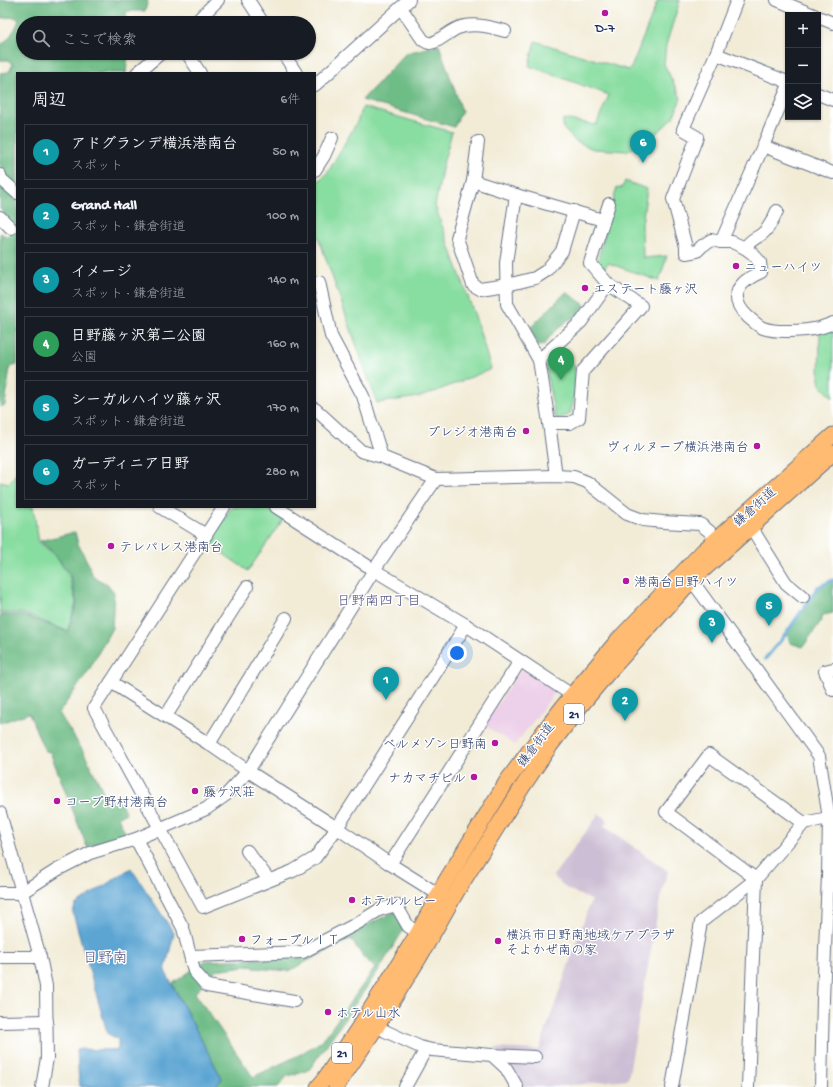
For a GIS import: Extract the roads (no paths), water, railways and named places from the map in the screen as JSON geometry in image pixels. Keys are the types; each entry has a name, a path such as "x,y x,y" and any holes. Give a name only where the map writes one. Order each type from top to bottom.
{"main road":[{"name":"鎌倉街道","path":"336,1087 418,933 445,898 550,746 686,577 703,551 721,544 750,528 831,444"},
{"name":"鎌倉街道","path":"721,544 831,444"},
{"name":"鎌倉街道","path":"318,1087 371,1022 419,958 445,898 507,781 572,695 618,640 686,577"}],"street":[{"path":"202,16 218,0"},
{"path":"248,0 258,16"},
{"path":"737,0 716,54 683,128 697,137 673,199 686,247 686,253 696,250 711,240 732,242 745,248 753,254 760,262 761,272 744,282 737,294 737,303 743,313 764,328 797,330 820,328 833,323"},
{"path":"777,0 808,9"},
{"path":"316,84 405,4 423,40 429,43 434,43 458,28 467,26 478,25 505,30"},
{"path":"821,18 833,23"},
{"path":"716,54 785,81"},
{"path":"138,72 153,60"},
{"path":"192,60 199,72"},
{"path":"288,60 295,72"},
{"path":"721,242 785,93"},
{"path":"821,95 833,100"},
{"path":"316,168 324,156 332,138"},
{"path":"478,142 473,182 457,238 473,285 480,289 507,286 535,278 546,271 562,251 574,211"},
{"path":"763,146 833,173"},
{"path":"0,175 1,179 16,192"},
{"path":"473,182 603,220"},
{"path":"516,195 506,263 507,304 539,360 556,476"},
{"path":"549,423 570,423 579,418 583,371 642,306 608,284 590,262 609,204"},
{"path":"745,248 750,241 763,233 777,212"},
{"path":"0,217 11,228"},
{"path":"316,283 319,282 331,336 363,396 382,457"},
{"path":"539,360 581,322 608,284"},
{"path":"316,410 361,451 382,457 436,479 556,476 574,477 587,482 627,514 643,520 700,524 721,544"},
{"path":"0,893 21,893 57,870 90,853 136,839 161,829 206,809 227,794 248,771 374,570 436,479"},
{"path":"162,508 206,535"},
{"path":"223,508 94,708 204,907 293,870 315,858 337,828 466,625"},
{"path":"278,508 374,570 466,625 572,695"},
{"path":"750,528 786,583 802,596"},
{"path":"686,577 702,595 820,756 831,818 828,999 821,1087"},
{"path":"166,716 246,587"},
{"path":"209,744 286,618"},
{"path":"390,864 520,661"},
{"path":"833,669 825,671 833,690"},
{"path":"111,682 166,716 390,864 445,898"},
{"path":"756,879 666,812 709,755 804,823"},
{"path":"0,813 2,830 40,957 46,986 47,1058 42,1087"},
{"path":"672,1087 701,922 756,879 804,823 831,818"},
{"path":"136,839 183,928 194,971 207,986 294,1001"},
{"path":"247,851 268,880"},
{"path":"748,1087 756,879"},
{"path":"191,956 303,952 380,910 396,905 408,926 418,933"},
{"path":"0,957 40,957"},
{"path":"0,1022 47,1021"},
{"path":"371,1022 385,1031 426,1049 535,1057"},
{"path":"405,1087 426,1049"},
{"path":"492,1055 506,1068 516,1087"}],"water":[{"path":"131,868 174,933 165,971 222,1079 215,1087 82,1087 79,1085 77,1049 118,1050 118,1039 108,1034 73,913 75,905"}],"waterway":[{"path":"765,659 786,634 818,587 833,580"}],"place":[{"name":"D-7","path":"605,13"},
{"name":"ガーディニア日野","path":"643,163"},
{"name":"ニューハイツ","path":"736,266"},
{"name":"エステート藤ヶ沢","path":"585,288"},
{"name":"日野藤ヶ沢第二公園","path":"561,380"},
{"name":"プレジオ港南台","path":"526,431"},
{"name":"ヴィルヌーブ横浜港南台","path":"757,446"},
{"name":"テレパレス港南台","path":"111,546"},
{"name":"港南台日野ハイツ","path":"626,581"},
{"name":"シーガルハイツ藤ヶ沢","path":"769,626"},
{"name":"イメージ","path":"712,643"},
{"name":"アドグランデ横浜港南台","path":"386,700"},
{"name":"Grand Hall","path":"625,721"},
{"name":"ベルメゾン日野南","path":"495,743"},
{"name":"ナカマチビル","path":"474,777"},
{"name":"藤ケ沢荘","path":"195,791"},
{"name":"コープ野村港南台","path":"57,801"},
{"name":"ホテルルビー","path":"352,900"},
{"name":"フォーブルＩＴ","path":"242,939"},
{"name":"横浜市日野南地域ケアプラザ そよかぜ南の家","path":"498,941"},
{"name":"ホテル山水","path":"328,1012"}],"district":[{"name":"日野南四丁目","path":"379,600"},
{"name":"日野南","path":"105,957"}]}
